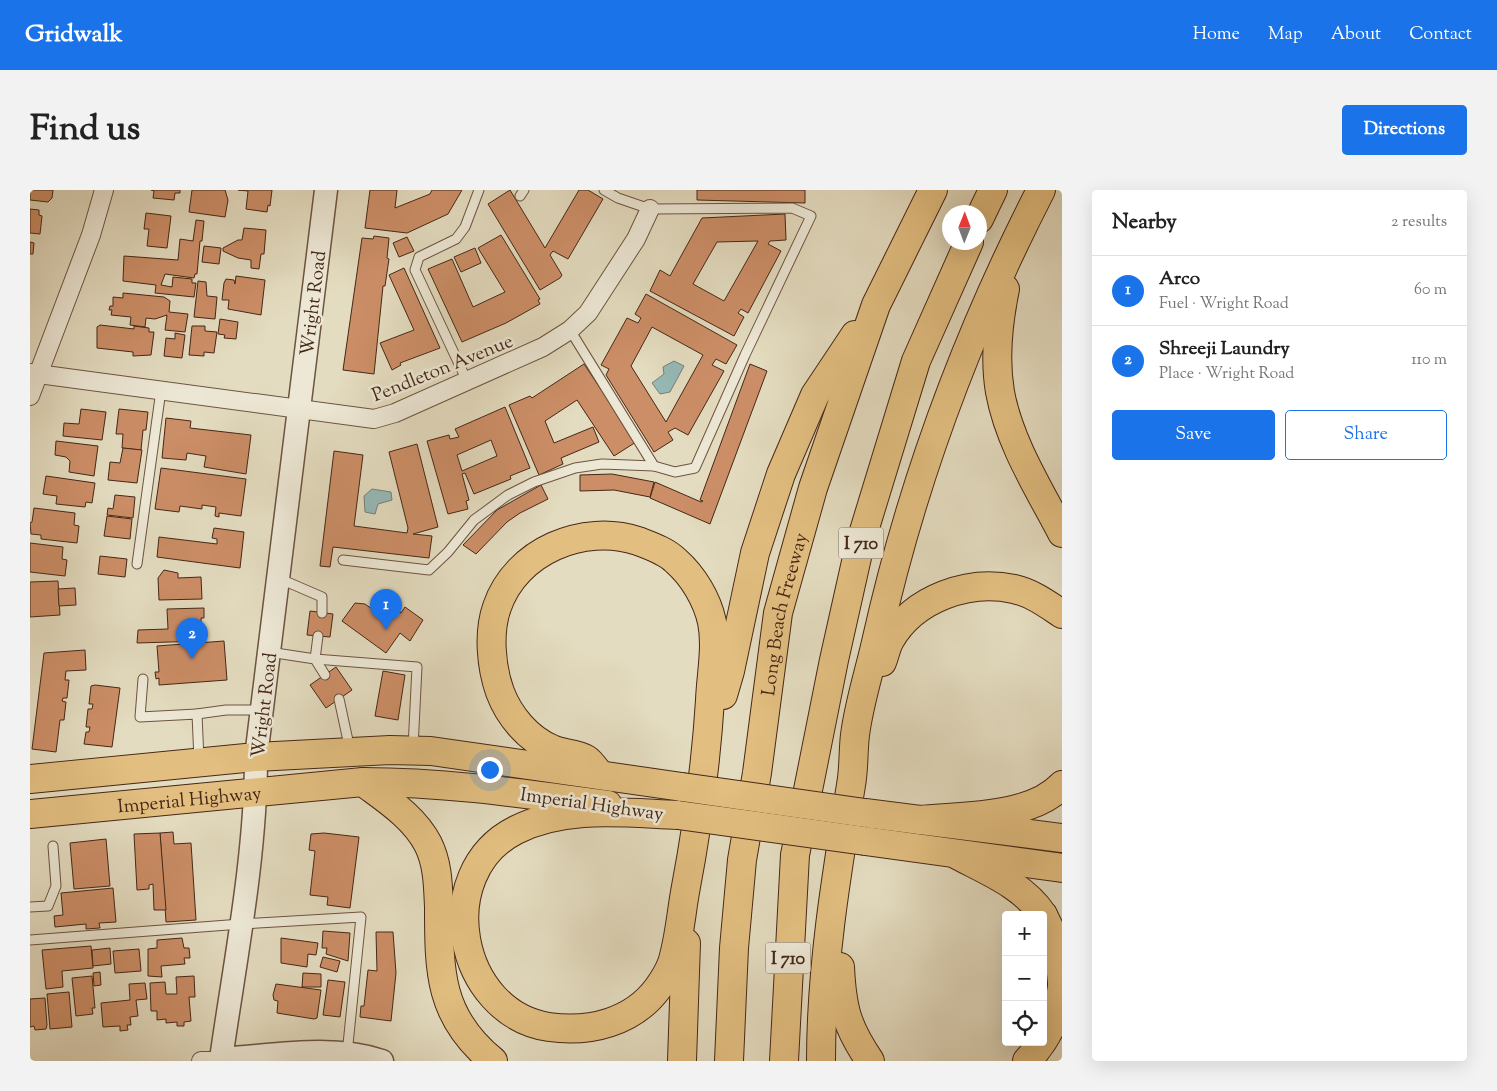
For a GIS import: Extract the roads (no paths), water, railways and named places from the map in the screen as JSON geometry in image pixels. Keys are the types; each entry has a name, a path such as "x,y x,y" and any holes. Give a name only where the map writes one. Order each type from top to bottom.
{"main road":[{"name":"Long Beach Freeway","path":"729,1061 734,948 742,860 757,773 778,613 813,488 876,305 933,190"},
{"path":"986,205 993,190"},
{"path":"1040,192 1006,284 999,320 997,358 1000,393 1012,431 1062,533"},
{"path":"854,772 855,735 886,596 936,435 962,363 1001,270 1040,192"},
{"name":"I 710","path":"784,1061 795,855 836,650 860,544 916,361 965,250"},
{"path":"708,744 730,671 755,553 781,474 815,395 876,305"},
{"path":"600,775 587,759 552,749 528,735 500,693 493,664 492,636 496,609 507,586 524,566 549,548 574,539 598,535 623,536 651,546 674,559 694,580 706,604 713,624 708,744 688,876 672,963 661,984 652,995 630,1015 605,1025 565,1028 548,1027 521,1020 493,996 481,982 469,956 464,931 464,908 469,886 478,867 491,849 512,832 536,821 578,812 678,815"},
{"path":"821,1061 826,943 836,878 854,772 864,740 879,670 890,641 908,617 931,602 956,590 989,586 1016,589 1039,598 1062,614"},
{"name":"Imperial Highway","path":"30,779 256,757 413,750 865,813 1062,838"},
{"path":"363,782 408,817 428,844 436,865 439,948 443,983 449,1003 459,1025 474,1045 493,1061"},
{"name":"Imperial Highway","path":"30,814 363,782 411,782 464,786 1062,868"},
{"path":"920,820 998,813 1030,805 1062,785"},
{"path":"957,855 1015,887 1040,911"},
{"path":"682,1061 688,876"},
{"path":"836,878 841,1000 852,1034 870,1061"},
{"path":"1047,923 1058,946 1062,982"},
{"path":"1027,1061 1042,1045 1057,1016 1062,986"}],"street":[{"path":"30,396 34,373 91,234 104,190"},
{"name":"Wright Road","path":"326,190 256,757 256,792 241,924 214,1060 347,1057 382,1061"},
{"name":"Pendleton Avenue","path":"34,373 374,419 395,413 543,347 570,330 588,313 636,239 650,209"}],"lane":[{"path":"467,381 415,270 419,257 456,239 465,228 479,190"},
{"path":"343,560 429,570 448,552 474,520 508,495 534,482 575,468 602,464 654,466 676,472 695,468 745,354 811,216 792,208 650,209 618,198 604,190"},
{"path":"570,330 654,466"},
{"path":"137,564 161,390"},
{"path":"278,578 322,597 322,613"},
{"path":"318,636 315,659 325,674"},
{"path":"269,652 315,659 418,667 413,750"},
{"path":"143,679 140,717 197,714 226,710 262,710"},
{"path":"339,698 350,752"},
{"path":"197,714 200,763"},
{"path":"30,907 48,906 56,886 53,846"},
{"path":"30,940 361,917 347,1057"}],"water":[{"path":"674,361 684,366 670,392 660,394 652,383 664,374 663,367"},
{"path":"372,489 391,492 392,500 378,504 375,514 365,512 364,496"}],"place":[{"name":"Arco","path":"386,630"},
{"name":"Shreeji Laundry","path":"192,659"}]}
